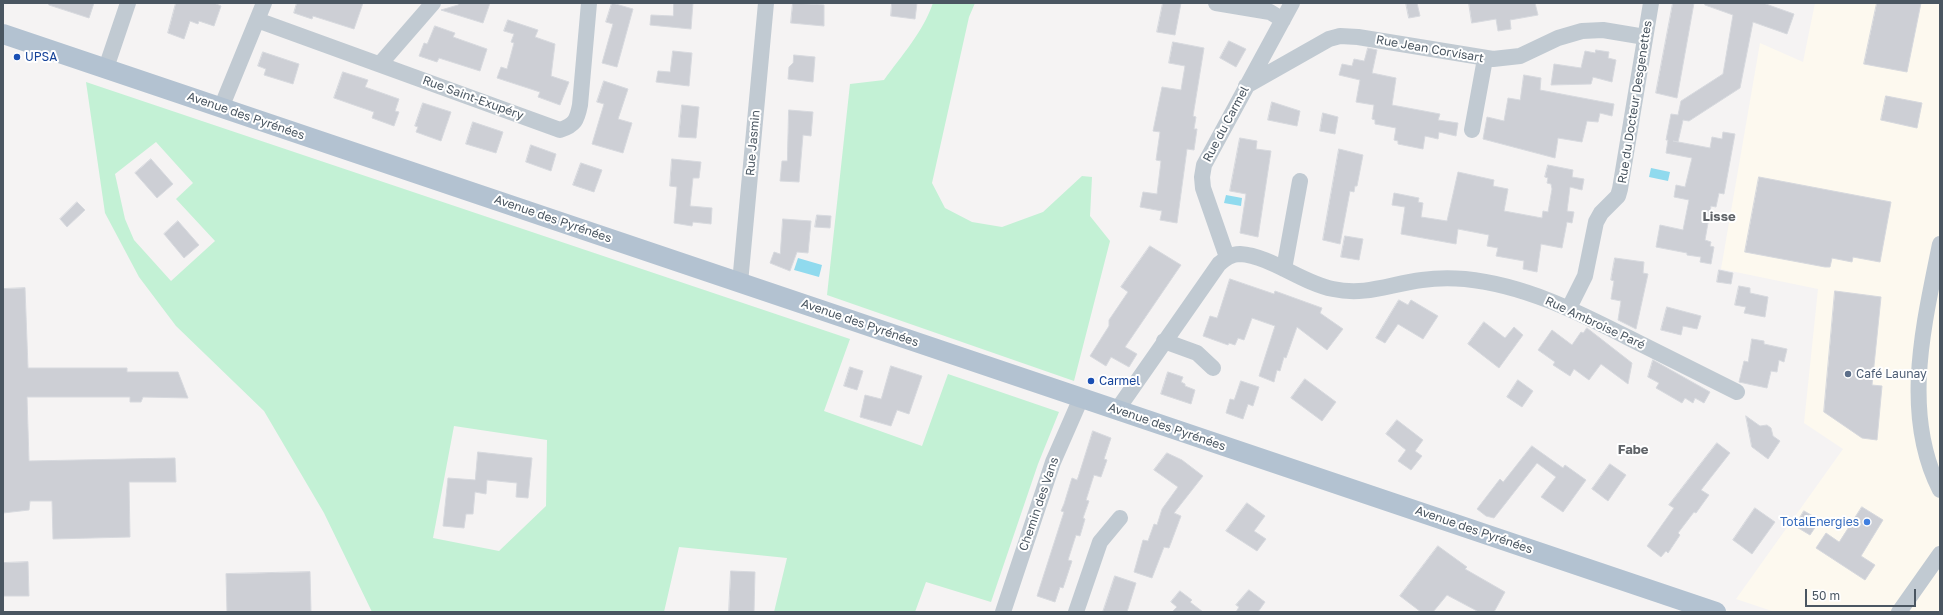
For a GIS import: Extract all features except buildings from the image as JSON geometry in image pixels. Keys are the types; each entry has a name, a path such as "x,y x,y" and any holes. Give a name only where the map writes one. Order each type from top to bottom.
{"main road":[{"name":"Avenue des Pyrénées","path":"3,34 1716,612"}],"street":[{"path":"106,68 128,3"},
{"path":"221,108 264,3"},
{"path":"380,64 433,3"},
{"name":"Rue Saint-Exupéry","path":"257,20 560,130 569,127 578,119 589,3"},
{"name":"Rue Jasmin","path":"740,283 766,3"},
{"path":"1216,3 1270,12 1283,20"},
{"name":"Rue du Carmel","path":"1227,257 1203,188 1202,176 1204,165 1210,151 1292,3"},
{"name":"Rue du Docteur Desgenettes","path":"1569,308 1585,276 1596,222 1601,213 1618,196 1620,189 1651,3"},
{"name":"Rue Jean Corvisart","path":"1246,86 1318,44 1340,36 1358,37 1484,59 1520,56 1532,52 1558,38 1582,31 1603,30 1645,37"},
{"path":"1472,130 1484,59"},
{"path":"1284,269 1300,181"},
{"path":"1940,244 1931,286 1919,371 1918,399 1919,423 1925,454 1940,490"},
{"name":"Rue Ambroise Paré","path":"1227,257 1239,254 1252,257 1284,269 1316,286 1353,293 1372,291 1422,280 1463,279 1486,282 1525,291 1569,308 1737,392"},
{"path":"1117,410 1202,286 1218,264 1227,257"},
{"path":"1164,341 1197,353 1214,368"},
{"name":"Chemin des Vans","path":"1003,612 1053,462 1082,398"},
{"path":"1076,612 1100,542 1120,518"},
{"path":"1899,612 1940,554"},
{"path":"1008,594 1015,612"}],"shaded area":[{"path":"1815,3 1940,3 1940,612 1775,612 1736,599 1843,449 1804,423 1818,289 1721,269 1760,43 1803,62"}],"green space":[{"path":"933,3 975,3 969,17 932,183 945,208 972,222 1002,227 1043,212 1082,176 1092,177 1090,216 1110,241 1074,381 827,295 850,84 884,80 918,34"},
{"path":"86,82 850,339 824,411 922,446 948,374 1059,412 1038,464 991,602 926,582 915,612 774,612 787,558 679,547 664,612 372,612 324,513 264,411 176,326 139,277 105,213","holes":["156,142 193,183 176,199 215,241 171,281 134,240 125,219 115,174","454,426 547,440 546,506 499,551 433,538"]}],"water":[{"path":"1651,168 1670,172 1668,181 1649,177"},
{"path":"1226,195 1242,198 1241,206 1224,203"},
{"path":"798,258 822,265 819,277 794,270"}],"place":[{"name":"UPSA","path":"17,57"},
{"name":"Café Launay","path":"1848,374"},
{"name":"Carmel","path":"1091,381"},
{"name":"TotalEnergies","path":"1867,522"}],"district":[{"name":"Lisse","path":"1719,217"},
{"name":"Fabe","path":"1633,450"}]}
